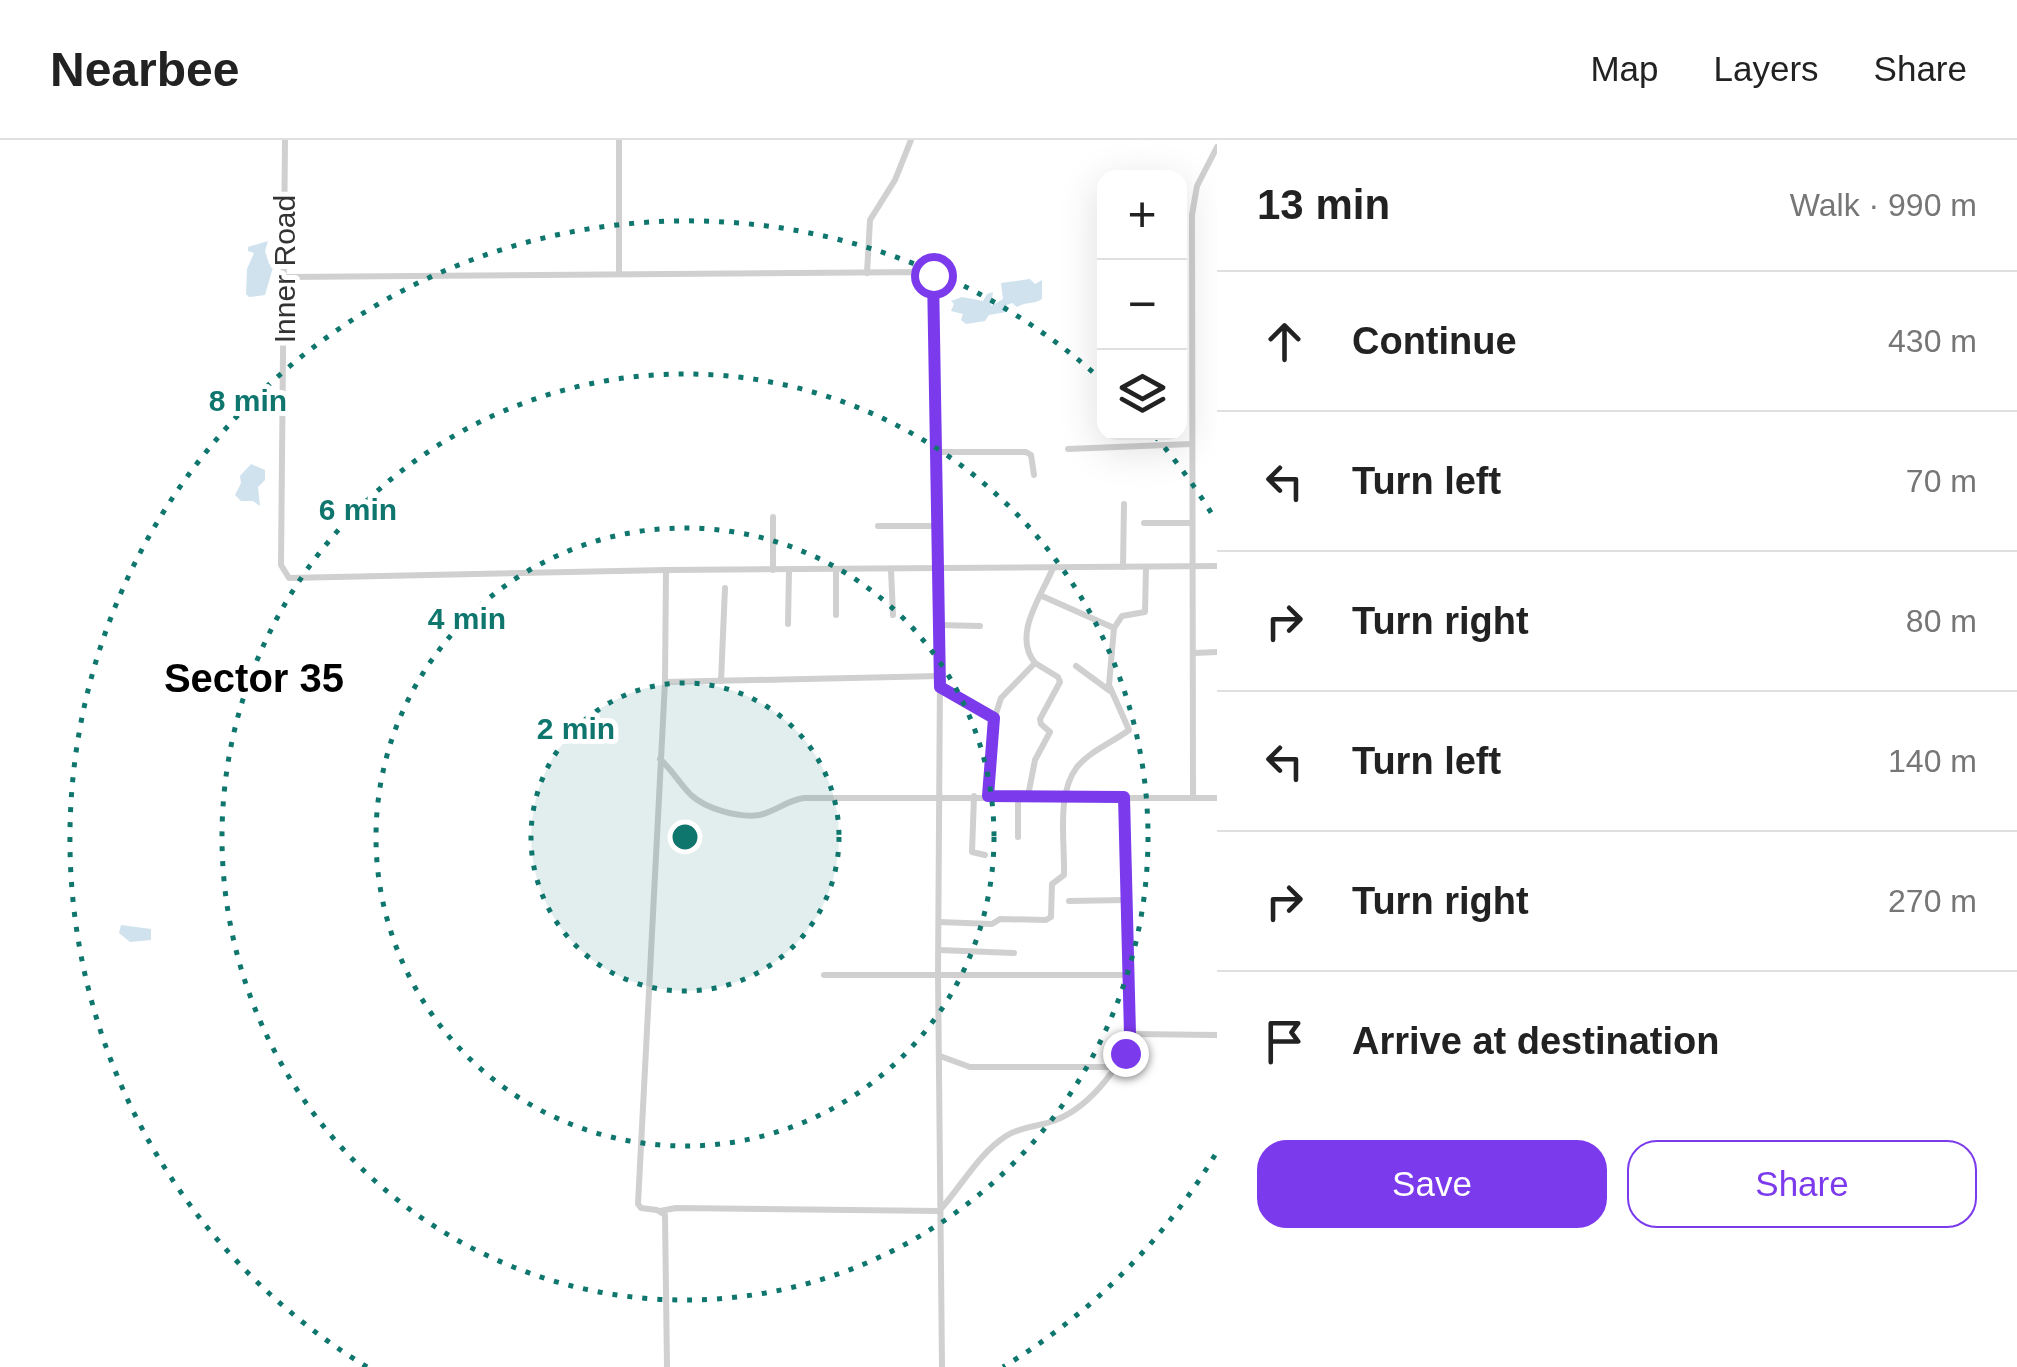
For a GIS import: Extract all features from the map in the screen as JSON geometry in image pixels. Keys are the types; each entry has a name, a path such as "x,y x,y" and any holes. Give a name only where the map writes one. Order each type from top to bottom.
{"street":[{"name":"Inner Road","path":"286,140 281,564 287,576 666,570"},
{"path":"619,140 620,274"},
{"path":"867,273 870,220 895,180 911,140"},
{"path":"1193,796 1194,198 1217,147"},
{"path":"285,277 925,272 935,279 942,1367"},
{"path":"1068,449 1191,444"},
{"path":"937,452 1026,452 1031,455 1034,475"},
{"path":"1123,567 1124,504"},
{"path":"773,516 773,570"},
{"path":"1144,523 1191,523"},
{"path":"878,526 936,526"},
{"path":"940,1211 660,1211 640,1208 638,1204 665,682 666,570 1217,566"},
{"path":"1110,691 1114,628 1122,616 1145,612 1146,567"},
{"path":"1018,837 1023,796 1050,732 1040,719 1060,682 1058,676 1035,664 1028,655 1027,627 1053,568"},
{"path":"788,624 789,570"},
{"path":"836,570 836,615"},
{"path":"892,570 894,615"},
{"path":"721,681 725,588"},
{"path":"1042,596 1114,628"},
{"path":"938,625 980,626"},
{"path":"1194,653 1217,652"},
{"path":"988,796 994,718 1004,692 1035,664"},
{"path":"938,922 992,924 1000,919 1048,919 1052,912 1053,882 1064,876 1065,796 1077,767 1129,730 1110,691 1076,666"},
{"path":"665,682 940,676"},
{"path":"940,687 994,718"},
{"path":"660,759 700,801 746,815 762,814 804,798 1217,798"},
{"path":"974,796 972,852 985,855"},
{"path":"940,1211 980,1158 1004,1137 1059,1118 1090,1095 1125,1053 1130,1034 1124,797"},
{"path":"1069,901 1126,900"},
{"path":"938,950 1014,953"},
{"path":"824,975 1127,975"},
{"path":"1130,1034 1217,1035"},
{"path":"940,1056 970,1066 1117,1067"},
{"path":"660,1211 665,1220 667,1367"}],"water":[{"path":"268,241 265,251 269,264 274,264 265,295 249,297 247,269 254,253 248,247"},
{"path":"1030,279 1035,284 1042,280 1039,301 1017,307 1012,303 1007,305 1006,312 966,324 961,320 963,314 951,311 951,301 962,297 983,301 993,292 991,306 1003,299 1001,283"},
{"path":"251,464 265,470 265,480 258,487 260,506 253,501 241,501 235,495 240,476"},
{"path":"121,925 151,929 151,940 130,942 119,933"}],"district":[{"name":"Sector 35","path":"254,678"}],"route":[{"path":"933,275 940,687 994,718 988,796 1124,797 1130,1034 1125,1053"}]}
